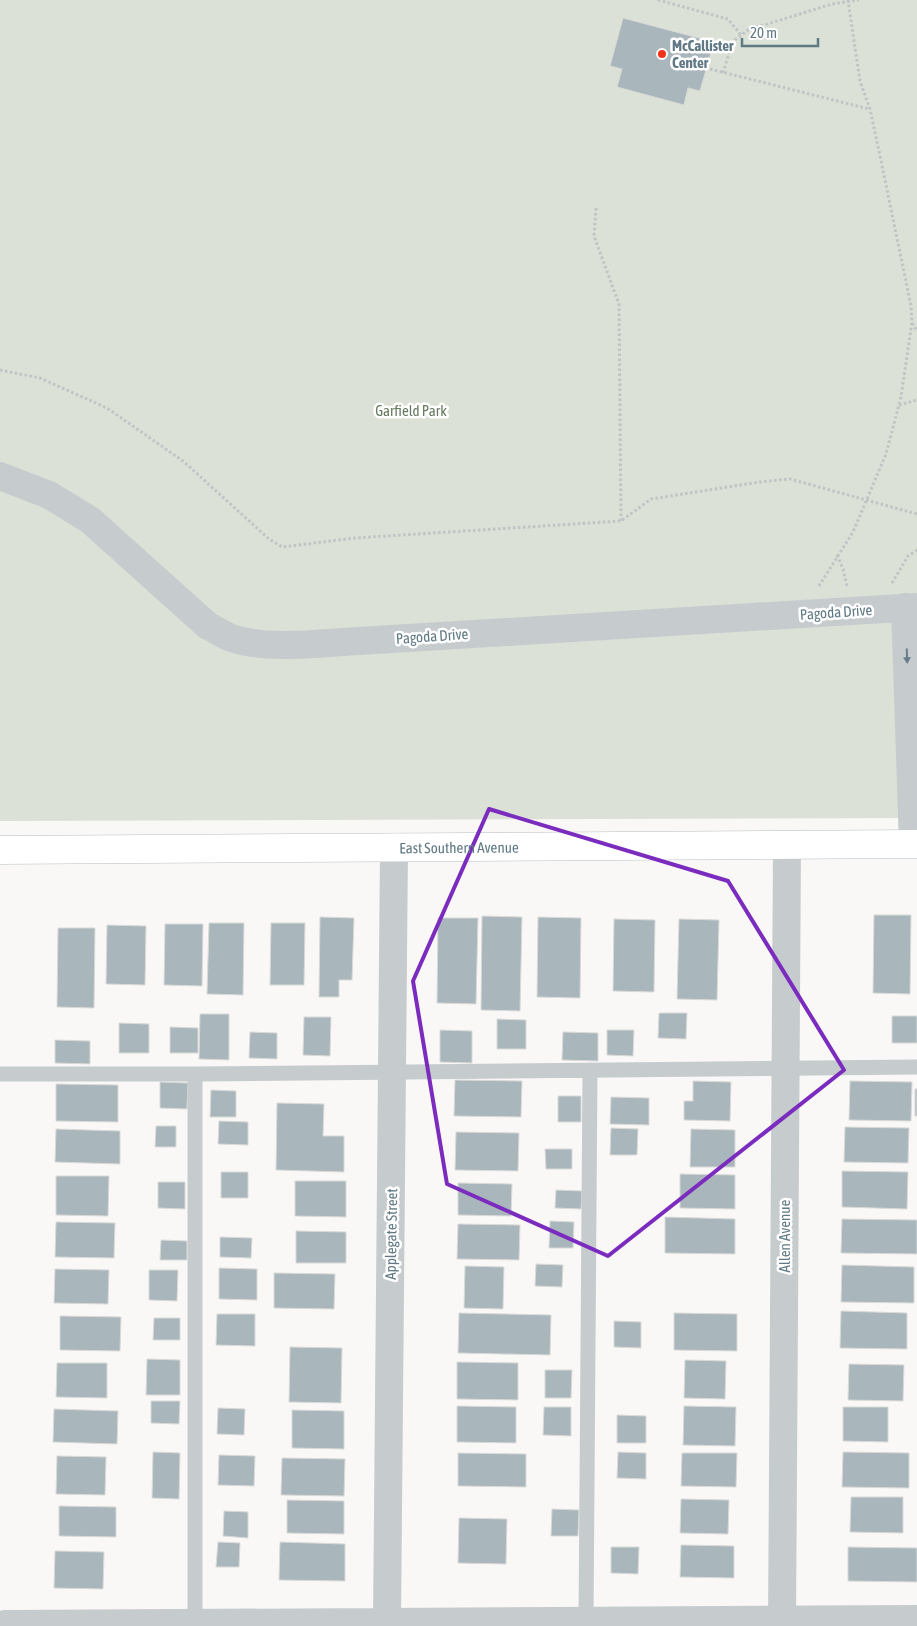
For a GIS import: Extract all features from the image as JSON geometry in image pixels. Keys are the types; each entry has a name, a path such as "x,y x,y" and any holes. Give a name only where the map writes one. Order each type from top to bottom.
{"street":[{"name":"Pagoda Drive","path":"0,476 49,495 90,520 208,626 230,638 260,644 286,645 359,641 801,614 904,600"},
{"path":"904,600 915,844"},
{"name":"East Southern Avenue","path":"0,850 915,844"},
{"name":"Allen Avenue","path":"782,1623 787,845"},
{"name":"Applegate Street","path":"387,1622 394,847"},
{"path":"2,1623 586,1621 782,1623 917,1619"}],"lane":[{"path":"0,1074 917,1067"},
{"path":"586,1621 590,1070"},
{"path":"195,1074 195,1623"}],"path":[{"path":"658,0 728,19 741,35"},
{"path":"723,73 735,40 748,30 832,4 859,0"},
{"path":"801,614 852,532 886,454 899,405 912,322 911,306 870,109 860,81 848,1"},
{"path":"710,69 870,109"},
{"path":"596,208 594,236 619,304 621,521"},
{"path":"912,322 917,331"},
{"path":"0,370 40,378 107,408 184,461 269,539 282,547 355,538 621,521 651,499 790,479 917,514"},
{"path":"899,405 917,400"},
{"path":"904,600 896,575 908,556 917,550"}],"highlighted area":[{"path":"489,809 728,881 844,1070 608,1256 447,1184 413,981"}],"green space":[{"name":"Garfield Park","path":"0,0 917,0 917,818 0,821"}],"building":[{"name":"McCallister Center","path":"623,18 714,42 700,91 688,88 684,105 617,87 622,69 610,66"},
{"path":"874,915 911,915 910,994 873,993"},
{"path":"482,916 522,917 520,1011 481,1010"},
{"path":"320,917 354,918 352,980 339,980 339,997 319,997"},
{"path":"538,917 581,918 580,998 537,997"},
{"path":"438,918 478,918 476,1004 437,1003"},
{"path":"614,919 655,920 654,992 613,991"},
{"path":"679,919 719,920 717,1000 677,999"},
{"path":"209,923 244,923 243,995 207,994"},
{"path":"271,923 305,923 304,985 270,985"},
{"path":"165,924 203,924 202,986 164,985"},
{"path":"107,925 146,926 145,985 106,984"},
{"path":"58,928 95,928 94,1008 57,1007"},
{"path":"659,1013 687,1013 686,1039 658,1038"},
{"path":"200,1014 229,1014 229,1060 199,1059"},
{"path":"892,1016 917,1016 917,1043 892,1043"},
{"path":"304,1017 331,1017 330,1056 303,1055"},
{"path":"497,1019 526,1020 526,1049 497,1049"},
{"path":"119,1023 149,1024 149,1053 119,1053"},
{"path":"170,1027 198,1028 198,1053 170,1053"},
{"path":"440,1030 472,1031 472,1063 440,1062"},
{"path":"607,1030 634,1030 633,1056 607,1055"},
{"path":"250,1032 277,1033 277,1059 249,1058"},
{"path":"563,1032 598,1033 598,1061 562,1060"},
{"path":"55,1040 90,1041 90,1064 55,1063"},
{"path":"455,1080 522,1081 521,1117 454,1116"},
{"path":"693,1081 731,1082 730,1121 684,1120 684,1101 693,1101"},
{"path":"850,1081 912,1082 911,1121 849,1120"},
{"path":"160,1082 188,1083 187,1109 160,1108"},
{"path":"56,1084 118,1085 118,1122 56,1121"},
{"path":"915,1089 917,1089 917,1116 915,1116"},
{"path":"211,1090 236,1091 236,1117 210,1117"},
{"path":"558,1096 581,1096 581,1122 558,1122"},
{"path":"611,1097 649,1098 649,1125 610,1124"},
{"path":"277,1103 324,1104 323,1136 344,1136 344,1172 276,1170"},
{"path":"219,1121 248,1122 248,1145 218,1144"},
{"path":"156,1126 176,1126 176,1147 155,1147"},
{"path":"845,1127 909,1128 908,1163 844,1162"},
{"path":"611,1128 638,1129 637,1155 610,1155"},
{"path":"56,1129 120,1131 120,1164 55,1162"},
{"path":"691,1129 735,1130 735,1167 690,1167"},
{"path":"456,1132 519,1133 518,1171 455,1170"},
{"path":"545,1149 572,1149 572,1169 546,1169"},
{"path":"842,1171 908,1172 907,1209 842,1207"},
{"path":"221,1172 248,1172 248,1198 221,1198"},
{"path":"680,1174 735,1175 735,1209 680,1208"},
{"path":"56,1176 109,1176 108,1216 56,1215"},
{"path":"295,1181 346,1181 346,1217 295,1216"},
{"path":"158,1182 185,1182 185,1209 158,1208"},
{"path":"458,1183 512,1184 511,1216 458,1215"},
{"path":"556,1190 582,1191 581,1209 555,1208"},
{"path":"665,1217 735,1219 735,1254 665,1253"},
{"path":"842,1219 917,1220 917,1254 841,1253"},
{"path":"550,1221 574,1222 573,1248 549,1248"},
{"path":"56,1222 115,1223 114,1258 55,1257"},
{"path":"458,1224 520,1225 519,1260 457,1259"},
{"path":"296,1231 346,1232 346,1263 296,1263"},
{"path":"220,1237 252,1238 251,1258 220,1257"},
{"path":"161,1240 187,1241 187,1260 160,1260"},
{"path":"536,1264 563,1265 562,1287 535,1286"},
{"path":"842,1265 914,1267 914,1303 841,1302"},
{"path":"465,1266 504,1267 503,1309 464,1308"},
{"path":"219,1268 257,1269 257,1300 219,1299"},
{"path":"55,1269 109,1270 108,1304 54,1303"},
{"path":"149,1270 178,1270 177,1301 149,1300"},
{"path":"274,1273 335,1274 334,1309 274,1308"},
{"path":"841,1311 907,1313 907,1349 840,1348"},
{"path":"459,1313 551,1315 550,1355 458,1353"},
{"path":"674,1313 737,1314 737,1351 674,1350"},
{"path":"217,1314 255,1314 255,1346 216,1345"},
{"path":"60,1316 121,1317 120,1351 60,1350"},
{"path":"154,1318 180,1318 180,1340 153,1340"},
{"path":"614,1321 641,1322 641,1348 614,1347"},
{"path":"290,1347 342,1348 341,1403 289,1402"},
{"path":"147,1359 180,1360 180,1395 146,1395"},
{"path":"685,1360 726,1361 725,1399 684,1398"},
{"path":"457,1362 518,1363 518,1400 457,1399"},
{"path":"57,1363 107,1363 107,1398 56,1397"},
{"path":"849,1364 904,1365 903,1401 848,1400"},
{"path":"545,1370 572,1370 571,1398 545,1398"},
{"path":"151,1401 180,1401 179,1424 151,1423"},
{"path":"457,1406 516,1407 516,1443 457,1442"},
{"path":"684,1406 736,1407 735,1446 683,1445"},
{"path":"544,1407 571,1407 571,1436 543,1435"},
{"path":"843,1407 888,1407 888,1442 843,1441"},
{"path":"218,1408 245,1409 244,1435 217,1434"},
{"path":"54,1409 118,1411 117,1444 53,1442"},
{"path":"292,1410 344,1411 344,1449 292,1448"},
{"path":"617,1415 646,1416 646,1443 617,1443"},
{"path":"153,1452 180,1453 179,1499 152,1498"},
{"path":"618,1452 646,1453 646,1479 617,1478"},
{"path":"843,1452 909,1453 909,1488 842,1487"},
{"path":"458,1453 526,1454 526,1487 458,1486"},
{"path":"682,1453 737,1453 736,1487 681,1486"},
{"path":"219,1455 255,1456 254,1486 218,1485"},
{"path":"57,1456 106,1457 105,1495 56,1494"},
{"path":"282,1458 345,1459 344,1496 281,1495"},
{"path":"851,1497 903,1497 903,1533 850,1532"},
{"path":"681,1499 729,1500 728,1534 680,1533"},
{"path":"287,1500 344,1501 344,1534 287,1533"},
{"path":"59,1506 116,1507 116,1537 59,1536"},
{"path":"552,1509 579,1510 578,1536 551,1536"},
{"path":"224,1511 248,1512 248,1538 223,1536"},
{"path":"459,1518 507,1519 506,1564 458,1563"},
{"path":"218,1542 240,1543 239,1567 216,1567"},
{"path":"280,1542 345,1544 345,1581 279,1580"},
{"path":"681,1545 734,1546 734,1578 680,1577"},
{"path":"611,1547 639,1547 638,1574 611,1573"},
{"path":"848,1547 917,1548 917,1582 848,1581"},
{"path":"55,1551 104,1552 103,1589 54,1588"}],"place":[{"name":"McCallister Center","path":"662,54"}]}
